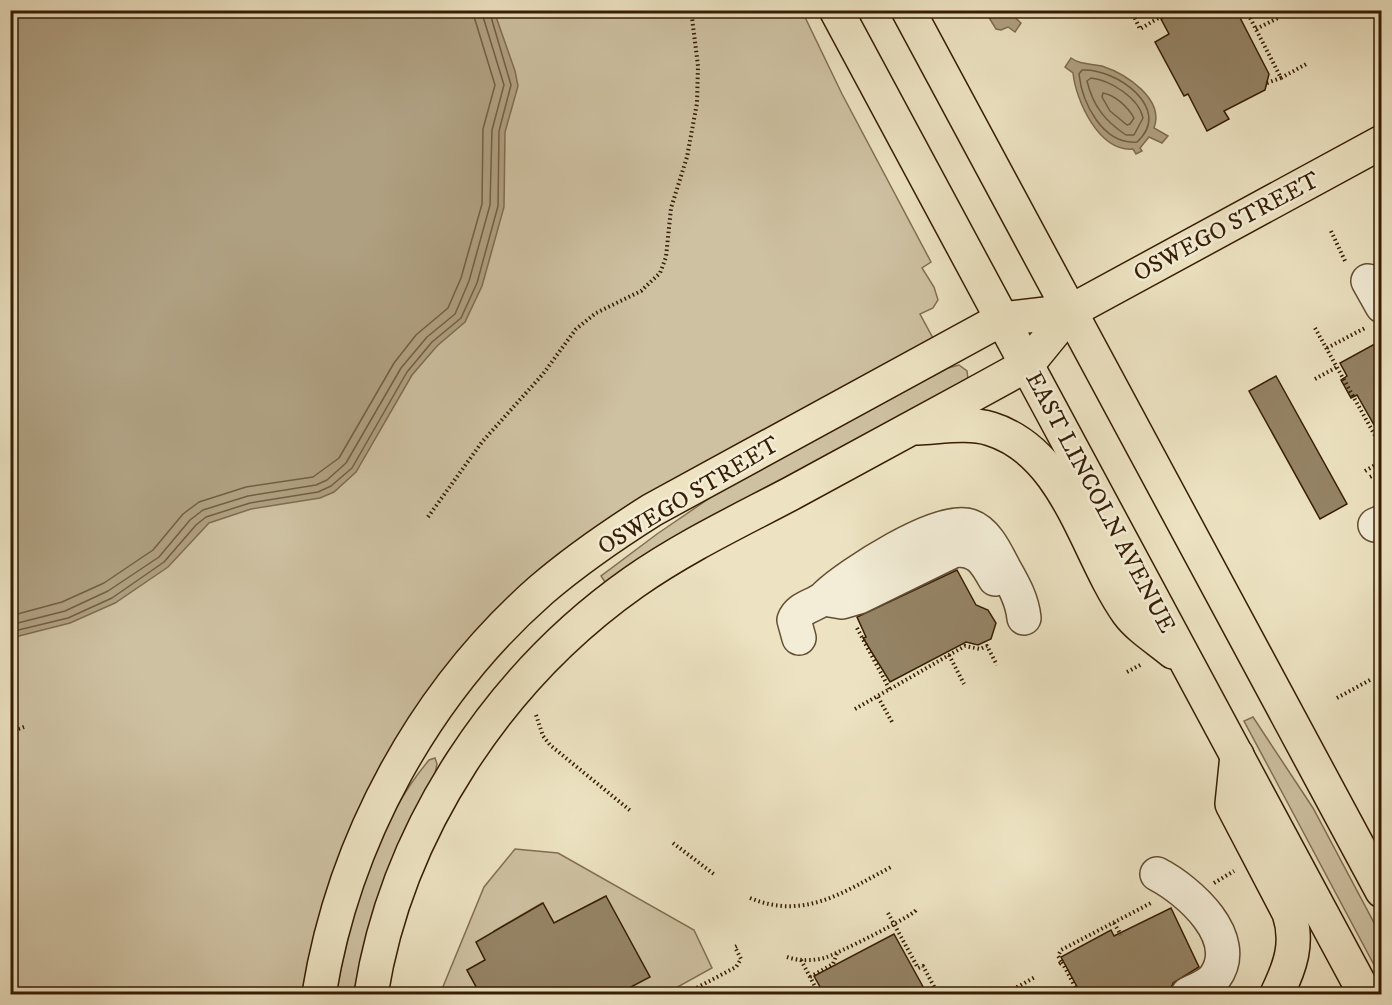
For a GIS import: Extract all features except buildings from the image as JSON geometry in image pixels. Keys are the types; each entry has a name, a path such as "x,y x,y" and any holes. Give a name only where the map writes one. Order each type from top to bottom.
{"main road":[{"name":"EAST LINCOLN AVENUE","path":"836,10 1365,994"},
{"path":"908,10 1382,891"},
{"name":"OSWEGO STREET","path":"371,994 393,910 412,857 434,810 469,751 549,653 612,599 664,562 1027,364 1071,311 1382,142"},
{"name":"OSWEGO STREET","path":"320,994 341,903 379,804 406,754 443,700 508,622 565,570 652,510 1002,319 1071,311"},
{"path":"913,428 959,426 990,429 1032,452 1054,478 1129,614 1188,664"},
{"path":"1237,755 1232,804 1290,913 1294,927 1292,959 1277,994"}],"lane":[{"path":"799,638 795,617 824,599 842,602 859,597 949,551 962,550 981,557 1012,609 1024,618"},
{"path":"1158,887 1174,884 1214,923 1222,940 1217,974 1207,984 1188,994"}],"path":[{"path":"428,517 482,442 543,374 576,329 596,313 641,291 660,273 666,257 670,208 687,158 697,103 698,60 691,10"},
{"path":"1131,10 1140,29 1172,10"},
{"path":"1246,10 1281,78"},
{"path":"1256,29 1278,18"},
{"path":"1267,83 1308,63"},
{"path":"1327,349 1367,296 1331,231"},
{"path":"1315,328 1382,448"},
{"path":"1315,379 1337,367"},
{"path":"1375,436 1382,433"},
{"path":"1365,471 1382,461"},
{"path":"1370,477 1382,470"},
{"path":"1376,474 1382,484"},
{"path":"853,621 890,690"},
{"path":"855,709 965,646 980,649 986,644 997,665"},
{"path":"949,655 964,684"},
{"path":"1127,672 1147,662"},
{"path":"1337,698 1370,680"},
{"path":"878,696 892,722"},
{"path":"536,710 538,725 550,745 632,812"},
{"path":"10,732 24,728"},
{"path":"673,843 715,875"},
{"path":"750,898 774,906 800,907 826,900 870,881 893,866"},
{"path":"1079,994 1060,963 1059,952 1114,923 1158,887"},
{"path":"787,957 801,960 823,958 837,953 893,923 908,918 916,910"},
{"path":"888,913 918,968 923,966 938,994"},
{"path":"1114,923 1121,935"},
{"path":"685,994 735,967 741,959 735,947 739,945"},
{"path":"810,976 833,964 837,953"},
{"path":"801,960 819,994"},
{"path":"1005,994 1035,977"}],"shaded area":[{"path":"10,11 802,11 842,94 931,262 922,268 934,287 938,300 933,308 920,314 934,340 483,628 305,994 11,994"},
{"path":"959,365 967,371 968,379 607,585 601,576 723,489 948,368"},
{"path":"1253,717 1313,808 1381,936 1381,978 1244,721"},
{"path":"435,758 437,764 434,780 355,994 336,994 349,932 380,841 410,785 429,760"},
{"path":"515,849 558,853 694,930 712,968 665,994 630,994 606,896 554,923 542,903 494,931 504,950 467,970 480,994 440,994 484,887"}],"water":[{"path":"10,11 494,11 518,86 505,132 504,207 482,286 465,322 437,346 412,375 356,472 334,492 320,498 251,509 209,523 168,567 115,603 70,623 11,638"},
{"path":"985,11 1008,11 1021,23 1015,32 1008,27 1001,30 996,29"},
{"path":"1071,58 1112,70 1141,89 1154,107 1156,117 1154,128 1168,136 1162,143 1149,137 1140,148 1142,151 1136,154 1133,149 1121,148 1100,134 1084,110 1073,73 1065,67"}]}
